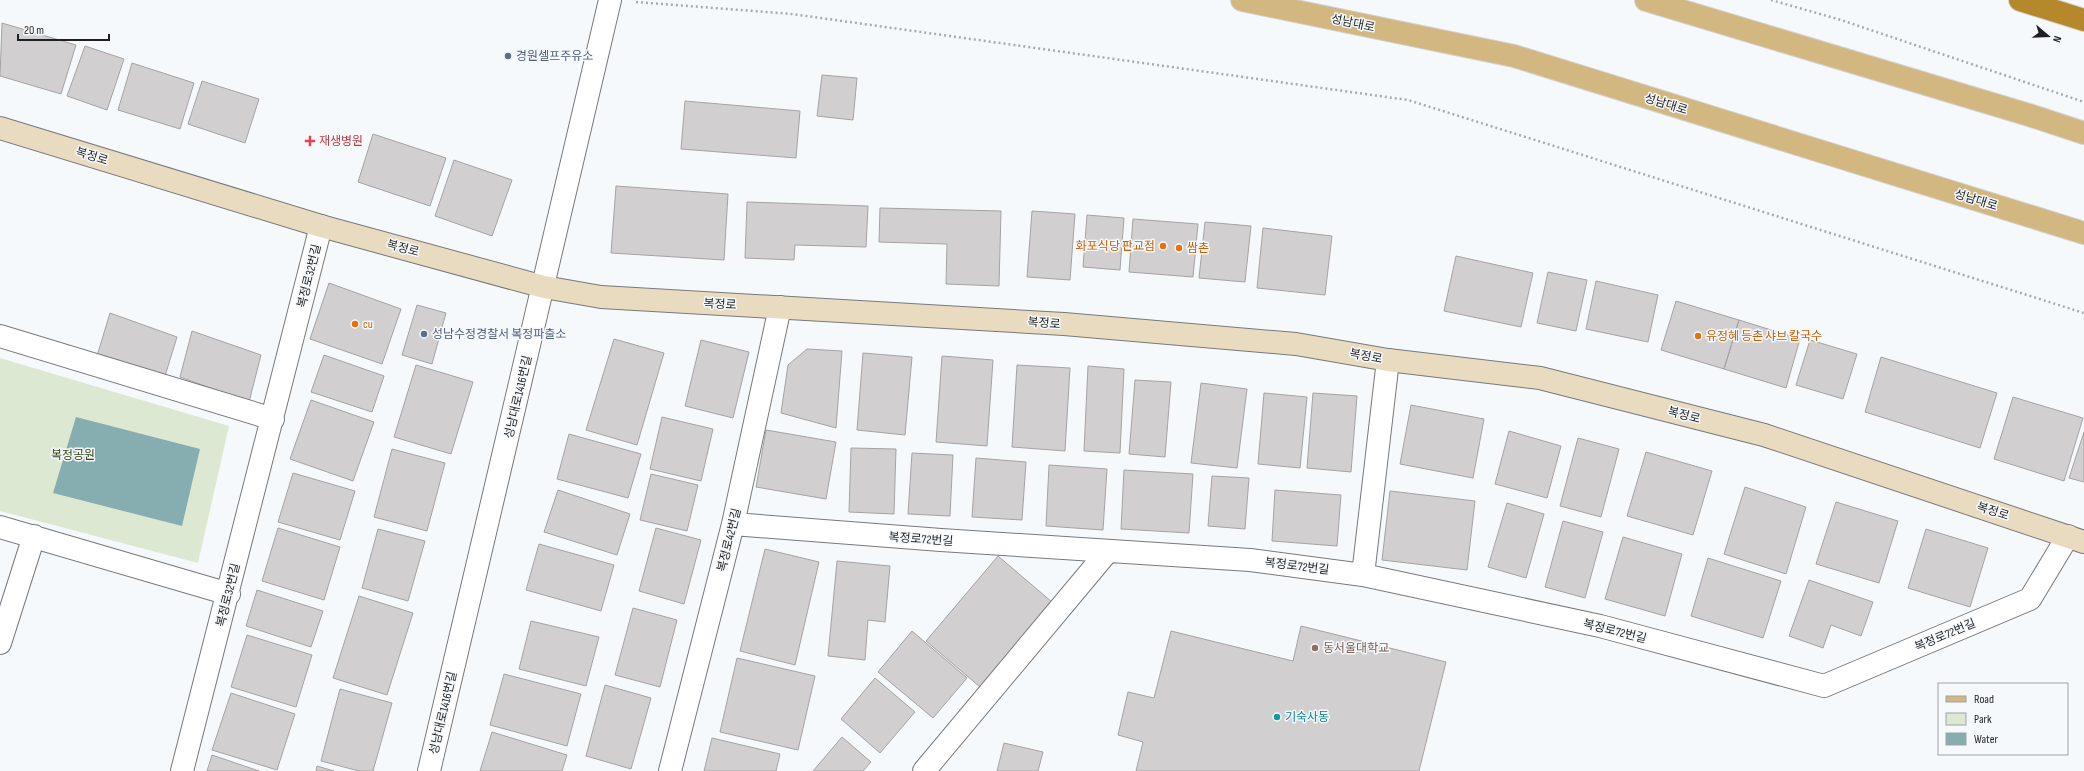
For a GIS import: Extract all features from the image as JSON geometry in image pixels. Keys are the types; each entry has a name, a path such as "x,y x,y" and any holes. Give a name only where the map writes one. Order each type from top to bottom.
{"highway":[{"path":"2020,0 2084,20"}],"main road":[{"name":"성남대로","path":"1242,0 1514,56 2084,233"},
{"path":"1646,0 2022,112 2084,133"}],"street":[{"name":"성남대로1416번길","path":"429,771 544,288 610,0"},
{"name":"복정로","path":"0,128 321,226 544,288 601,297 1064,324 1288,343 1388,360 1540,378 1764,435 2076,539"},
{"name":"복정로32번길","path":"182,771 229,594 321,226"},
{"name":"복정로42번길","path":"670,771 733,524 780,307"},
{"path":"0,336 272,418"},
{"path":"1363,574 1388,360"},
{"name":"복정로72번길","path":"733,524 1250,560 1363,574 1600,626 1824,686 2030,599 2076,539"},
{"path":"0,527 229,594"},
{"path":"0,643 34,536"},
{"path":"924,771 1108,551"}],"path":[{"path":"610,0 792,14 1408,100 2084,313"},
{"path":"1771,0 1841,20 2084,102"}],"green space":[{"name":"복정공원","path":"0,358 229,426 198,563 0,511"}],"water":[{"path":"76,417 200,449 182,526 53,493"}],"building":[{"path":"2,23 76,45 61,94 0,76"},
{"path":"85,46 124,59 107,110 67,96"},
{"path":"132,63 194,83 180,129 118,110"},
{"path":"822,75 857,78 853,120 817,116"},
{"path":"202,81 259,99 245,143 188,124"},
{"path":"685,101 800,111 796,158 681,149"},
{"path":"373,134 446,158 430,206 358,182"},
{"path":"454,160 512,180 492,236 435,216"},
{"path":"616,186 728,194 724,260 611,253"},
{"path":"747,202 868,206 866,247 795,245 794,260 745,258"},
{"path":"880,208 1001,211 999,286 946,284 947,244 879,242"},
{"path":"1032,211 1075,214 1070,280 1027,277"},
{"path":"1087,215 1124,218 1120,270 1083,267"},
{"path":"1133,219 1198,224 1193,277 1129,272"},
{"path":"1205,222 1251,226 1245,282 1199,278"},
{"path":"1263,228 1332,236 1325,295 1257,288"},
{"path":"1456,256 1533,273 1521,327 1444,311"},
{"path":"1548,272 1587,280 1576,331 1537,323"},
{"path":"1596,281 1658,295 1648,342 1586,329"},
{"name":"cu","path":"329,283 401,309 382,364 310,339"},
{"path":"1676,301 1739,320 1724,369 1661,350"},
{"name":"성남수정경찰서 복정파출소","path":"417,305 446,313 432,364 402,355"},
{"path":"110,313 177,337 165,376 97,356"},
{"path":"1739,320 1800,339 1786,388 1724,369"},
{"path":"192,331 261,355 249,402 180,377"},
{"path":"614,339 664,353 637,445 586,430"},
{"path":"701,340 749,352 733,418 685,406"},
{"path":"1810,340 1857,354 1843,399 1796,385"},
{"path":"807,349 842,351 836,428 781,413 788,365"},
{"path":"863,353 912,357 905,435 857,430"},
{"path":"324,355 384,376 372,412 311,392"},
{"path":"942,356 993,360 987,446 936,442"},
{"path":"1881,357 1997,393 1980,448 1865,412"},
{"path":"416,365 473,382 451,454 394,437"},
{"path":"1017,365 1070,368 1065,451 1012,447"},
{"path":"1088,366 1124,369 1120,453 1084,451"},
{"path":"1135,380 1171,382 1165,457 1129,454"},
{"path":"1201,383 1247,389 1237,468 1191,463"},
{"path":"1264,393 1307,397 1300,468 1258,464"},
{"path":"1313,393 1357,396 1351,472 1307,468"},
{"path":"2013,397 2083,418 2064,481 1994,459"},
{"path":"311,400 374,422 353,481 290,459"},
{"path":"1411,405 1484,419 1473,478 1400,464"},
{"path":"662,417 713,429 701,481 650,469"},
{"path":"766,430 836,442 826,499 756,487"},
{"path":"1509,431 1561,446 1547,498 1495,484"},
{"path":"2084,432 2084,482 2069,478"},
{"path":"569,434 641,454 628,498 557,479"},
{"path":"1578,438 1619,449 1601,517 1560,506"},
{"path":"851,448 896,449 894,514 849,512"},
{"path":"392,449 445,463 427,531 374,517"},
{"path":"1646,452 1712,471 1693,535 1627,516"},
{"path":"912,453 953,455 950,516 908,514"},
{"path":"976,458 1026,462 1022,520 972,517"},
{"path":"1049,465 1107,469 1103,530 1046,526"},
{"path":"1124,470 1193,474 1189,533 1121,529"},
{"path":"293,473 355,491 340,540 278,522"},
{"path":"651,474 698,485 687,531 640,520"},
{"path":"1212,476 1249,478 1245,529 1208,526"},
{"path":"1745,487 1806,507 1786,574 1724,554"},
{"path":"558,490 630,514 617,555 544,532"},
{"path":"1275,490 1341,495 1337,546 1272,541"},
{"path":"1390,491 1475,501 1467,570 1382,560"},
{"path":"1836,502 1898,521 1879,583 1816,564"},
{"path":"1507,503 1544,514 1526,578 1488,567"},
{"path":"1563,521 1603,532 1585,598 1545,587"},
{"path":"278,528 340,547 324,600 262,581"},
{"path":"656,528 701,540 684,604 639,591"},
{"path":"378,529 425,541 408,601 362,588"},
{"path":"1926,529 1988,548 1970,607 1908,588"},
{"path":"1623,537 1682,554 1665,616 1605,599"},
{"path":"539,544 614,565 601,611 526,590"},
{"path":"765,549 819,562 795,665 740,651"},
{"path":"998,556 1052,602 980,687 926,641"},
{"path":"1708,558 1781,581 1763,638 1691,616"},
{"path":"837,561 890,566 885,622 868,620 865,660 828,656"},
{"path":"1809,580 1873,602 1861,636 1831,625 1823,648 1789,636"},
{"path":"257,590 323,611 311,647 246,626"},
{"path":"359,596 413,613 387,695 333,678"},
{"path":"633,608 677,620 660,687 615,675"},
{"path":"531,621 599,637 586,686 519,669"},
{"name":"기숙사동","path":"1301,626 1446,662 1419,771 1136,771 1143,742 1118,735 1128,692 1154,698 1171,631 1293,661"},
{"path":"912,631 967,678 933,718 878,672"},
{"path":"247,635 312,655 296,707 231,687"},
{"path":"737,658 815,676 798,750 720,732"},
{"path":"504,674 581,694 567,746 490,725"},
{"path":"875,678 915,712 880,753 841,719"},
{"path":"605,685 651,698 631,769 586,756"},
{"path":"340,689 392,703 373,771 359,771 321,761"},
{"path":"231,693 295,714 277,770 212,750"},
{"path":"492,732 567,755 562,771 480,771"},
{"path":"842,737 871,762 863,771 813,771"},
{"path":"712,738 780,754 776,771 704,771"},
{"path":"1004,743 1043,752 1038,771 997,771"},
{"path":"212,755 259,771 207,771"},
{"path":"317,766 334,771 316,771"}],"place":[{"name":"경원셀프주유소","path":"508,56"},
{"name":"재생병원","path":"310,141"},
{"name":"화포식당 판교점","path":"1163,246"},
{"name":"쌈촌","path":"1179,248"},
{"name":"cu","path":"355,324"},
{"name":"성남수정경찰서 복정파출소","path":"424,334"},
{"name":"유정혜 등촌 샤브 칼국수","path":"1698,336"},
{"name":"동서울대학교","path":"1315,648"},
{"name":"기숙사동","path":"1277,717"}]}
